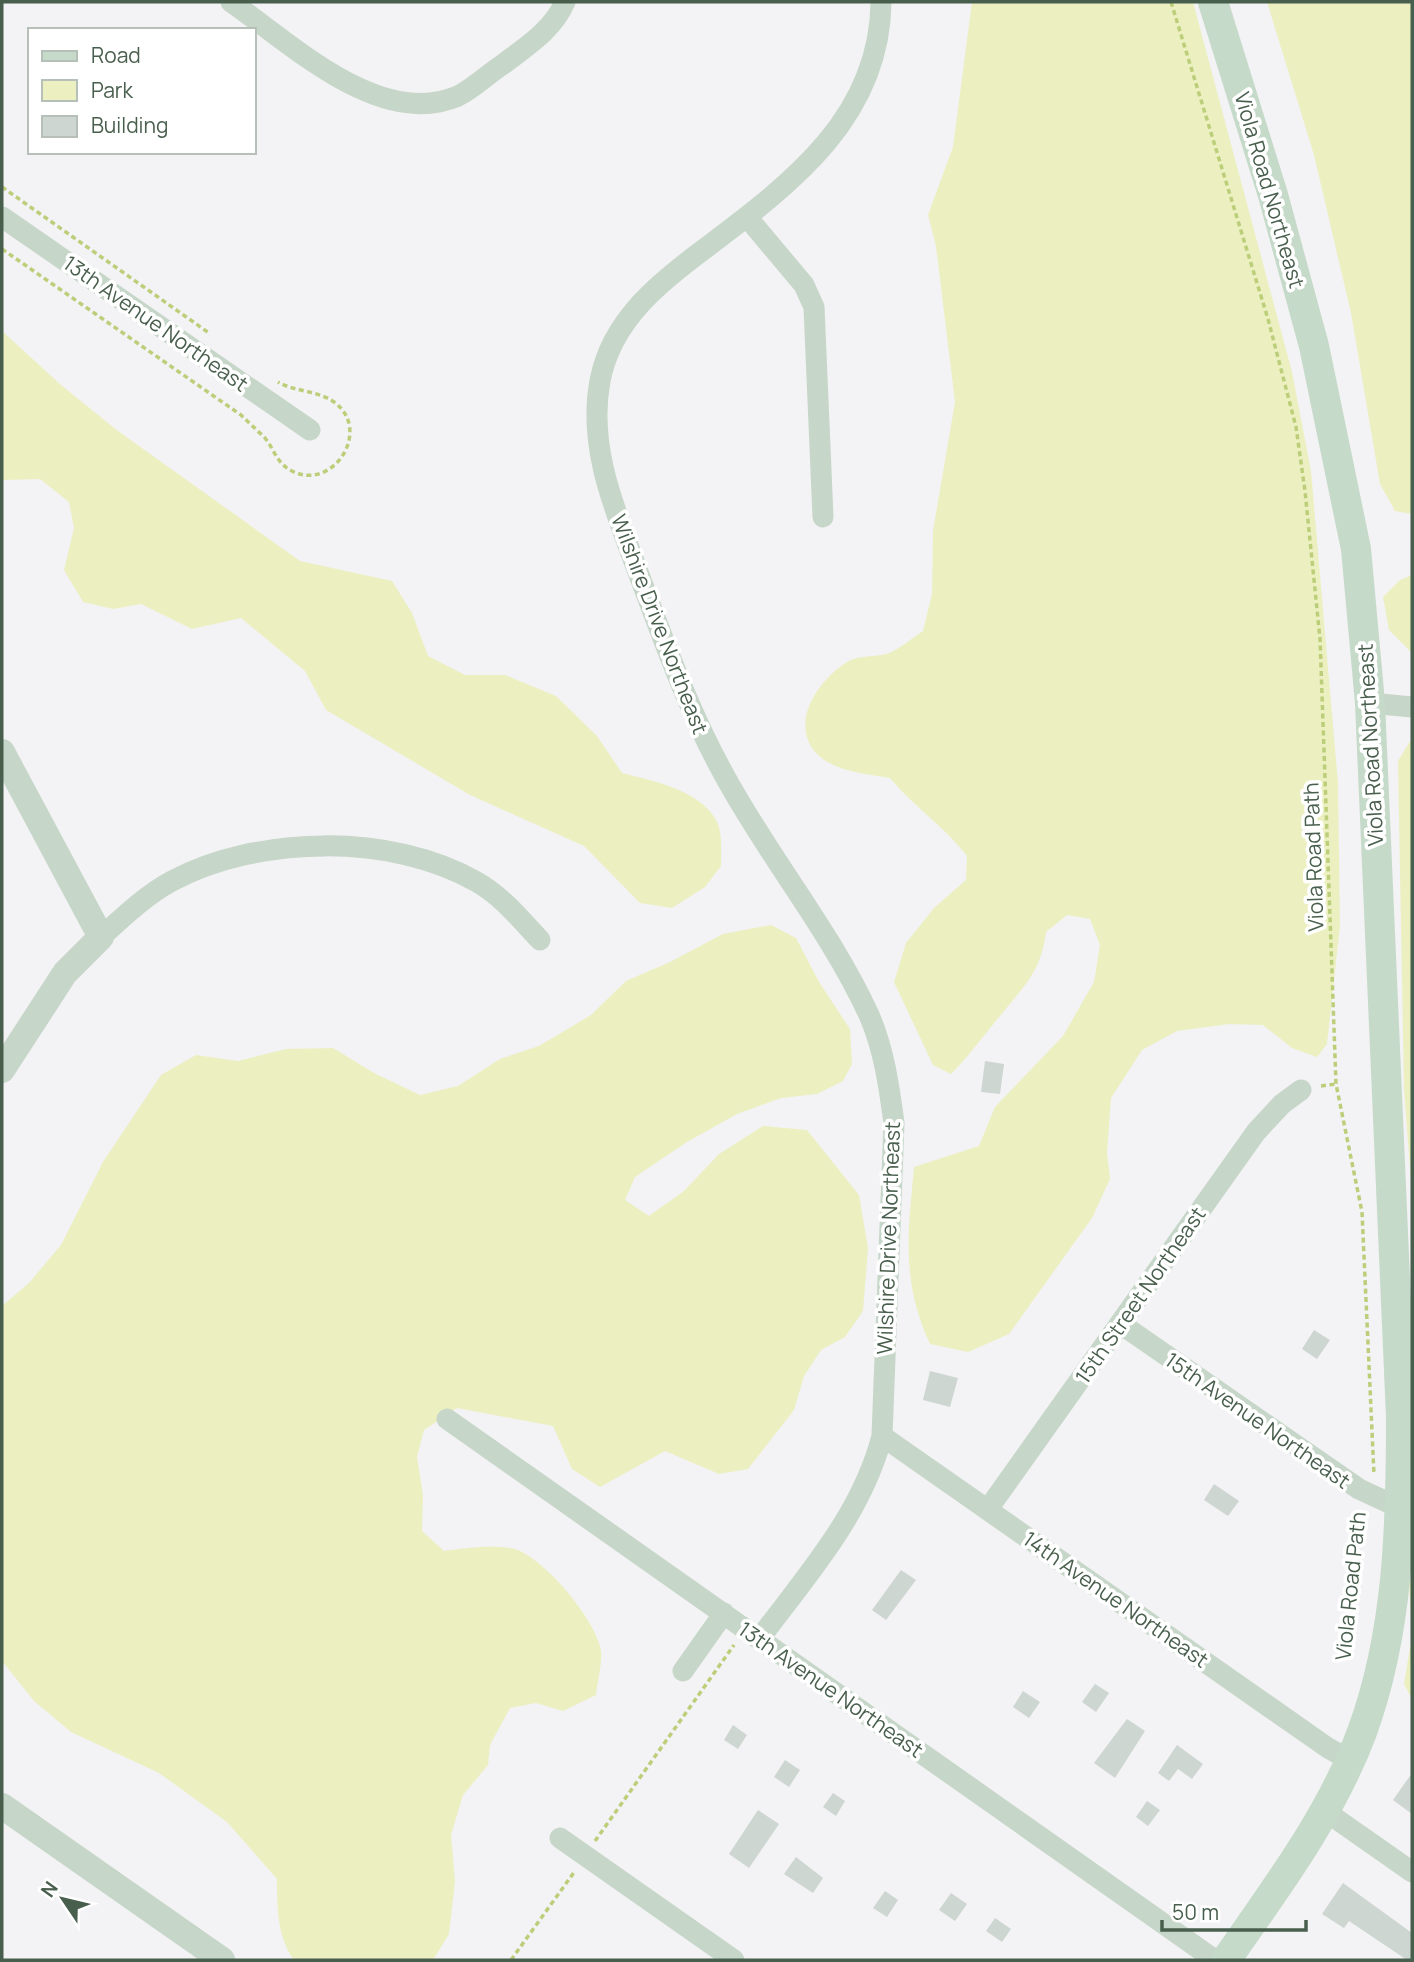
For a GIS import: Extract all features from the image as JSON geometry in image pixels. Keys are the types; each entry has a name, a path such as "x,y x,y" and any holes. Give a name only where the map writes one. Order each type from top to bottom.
{"main road":[{"name":"Viola Road Northeast","path":"1213,2 1273,195 1321,373 1356,549 1370,703 1401,1417 1388,1503 1393,1603 1383,1662 1350,1760 1325,1811 1226,1960"}],"street":[{"path":"231,2 345,82 374,96 398,102 427,103 459,96 542,35 559,15 565,2"},
{"name":"Wilshire Drive Northeast","path":"881,2 877,51 864,88 842,125 812,159 747,217 681,266 628,317 603,367 597,404 597,437 612,504 702,734 729,784 825,937 869,1015 880,1046 888,1075 895,1149 883,1436"},
{"name":"13th Avenue Northeast","path":"2,216 310,430"},
{"path":"747,217 804,285 814,307 823,517"},
{"path":"1370,703 1412,707"},
{"path":"2,752 101,937"},
{"path":"2,1070 65,973 101,937 172,881 222,861 276,848 349,845 429,862 476,881 505,902 540,940"},
{"name":"15th Street Northeast","path":"988,1509 1256,1132 1282,1104 1301,1090"},
{"name":"15th Avenue Northeast","path":"1121,1324 1388,1503"},
{"name":"13th Avenue Northeast","path":"447,1419 1215,1960"},
{"path":"753,1634 854,1510 875,1465 883,1436"},
{"name":"14th Avenue Northeast","path":"883,1436 1322,1744 1350,1760"},
{"path":"683,1671 724,1614"},
{"path":"2,1806 222,1960"},
{"path":"1325,1811 1412,1872"},
{"path":"560,1838 734,1960"}],"path":[{"name":"Viola Road Path","path":"1171,2 1268,319 1296,427 1321,652 1336,1084 1362,1212 1388,1503"},
{"path":"511,1960 585,1856 753,1634"}],"green space":[{"path":"972,2 1193,2 1292,372 1311,471 1338,783 1340,926 1327,1044 1317,1057 1292,1048 1263,1025 1229,1024 1177,1031 1142,1050 1111,1098 1107,1152 1110,1179 1092,1218 1009,1334 968,1352 930,1344 914,1299 909,1236 914,1167 979,1146 995,1107 1063,1036 1094,982 1100,945 1090,919 1067,915 1046,932 1040,958 1030,978 964,1060 951,1074 933,1065 894,982 906,943 934,908 966,880 967,856 890,778 852,771 825,761 818,755 809,743 806,716 827,678 849,661 891,652 923,631 932,594 933,531 955,402 936,246 928,215 953,147"},
{"path":"1267,2 1412,2 1412,514 1395,511 1380,484 1351,313 1314,155"},
{"path":"2,331 61,385 118,431 300,561 392,581 412,613 428,656 465,675 505,675 556,696 597,736 622,773 678,790 703,804 713,815 721,836 721,866 705,887 672,908 640,903 584,846 470,795 326,710 305,671 241,618 192,629 141,604 113,609 83,602 64,570 74,528 69,502 40,479 2,480"},
{"path":"1412,575 1412,653 1389,630 1383,597 1400,580"},
{"path":"1412,738 1412,1194 1404,1090 1398,761"},
{"path":"771,925 796,938 819,982 850,1029 852,1064 843,1081 817,1094 781,1098 737,1114 687,1142 635,1177 625,1200 649,1216 684,1191 719,1154 763,1126 807,1130 859,1195 868,1248 863,1311 845,1337 821,1350 804,1376 794,1410 748,1469 719,1474 665,1451 600,1487 572,1469 553,1426 457,1408 424,1430 417,1457 423,1495 422,1531 444,1551 504,1547 520,1551 556,1579 588,1620 600,1646 596,1695 563,1711 536,1703 510,1708 490,1745 488,1765 463,1795 451,1835 455,1881 449,1934 433,1960 294,1960 281,1931 277,1879 227,1822 159,1773 71,1732 34,1701 2,1661 2,1306 29,1283 61,1245 103,1162 161,1075 196,1055 238,1061 286,1049 333,1048 374,1073 420,1095 458,1086 500,1059 539,1046 591,1015 626,981 723,934"},
{"path":"1412,1578 1412,1636 1409,1583"},
{"path":"1412,1636 1412,1699 1404,1684"}],"building":[{"path":"985,1061 1004,1064 1000,1094 981,1092"},
{"path":"1314,1330 1330,1340 1317,1359 1302,1349"},
{"path":"930,1371 958,1378 950,1407 923,1400"},
{"path":"1214,1484 1239,1501 1228,1516 1204,1500"},
{"path":"901,1570 916,1580 886,1620 872,1610"},
{"path":"1095,1684 1109,1693 1096,1712 1082,1702"},
{"path":"1023,1691 1040,1702 1029,1718 1013,1707"},
{"path":"1127,1719 1145,1731 1115,1778 1094,1763"},
{"path":"733,1725 747,1735 738,1749 724,1740"},
{"path":"1177,1745 1203,1764 1192,1779 1178,1769 1169,1781 1158,1773"},
{"path":"785,1760 800,1770 789,1787 774,1777"},
{"path":"1412,1773 1412,1814 1393,1800"},
{"path":"833,1793 845,1801 836,1816 823,1807"},
{"path":"1147,1801 1160,1810 1148,1826 1136,1817"},
{"path":"758,1810 779,1824 749,1868 729,1854"},
{"path":"796,1857 823,1878 813,1893 784,1874"},
{"path":"1343,1883 1412,1933 1412,1960 1407,1960 1349,1921 1344,1928 1322,1914"},
{"path":"885,1891 898,1900 887,1917 873,1908"},
{"path":"951,1893 967,1904 955,1921 939,1910"},
{"path":"995,1918 1011,1929 1002,1942 986,1931"}]}
